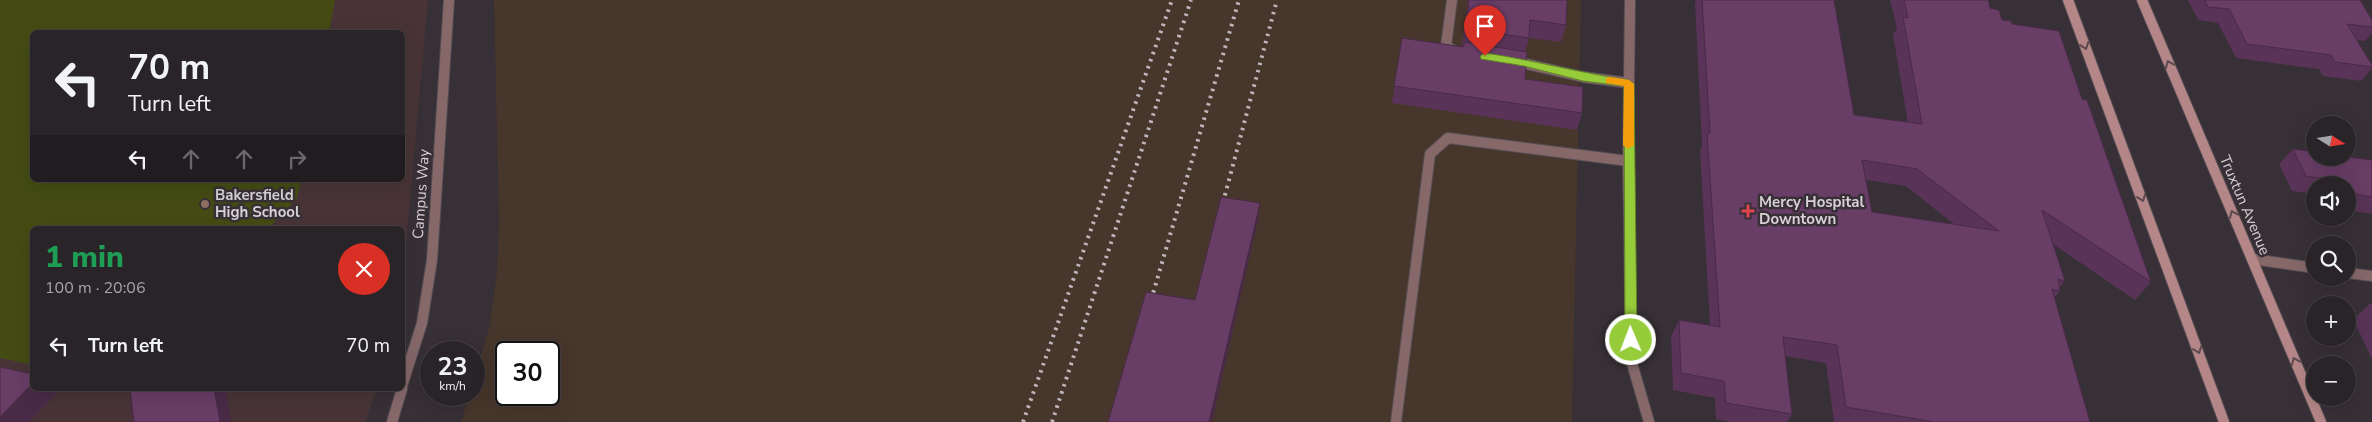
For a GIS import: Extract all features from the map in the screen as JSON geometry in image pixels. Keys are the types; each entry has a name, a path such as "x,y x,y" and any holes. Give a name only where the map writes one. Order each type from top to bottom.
{"main road":[{"path":"2068,0 2224,422"},
{"name":"Truxtun Avenue","path":"2142,0 2321,422"}],"street":[{"name":"Campus Way","path":"405,377 422,323 432,260 448,0"},
{"path":"1452,0 1446,46 1453,51 1465,53"},
{"path":"1630,0 1628,161 1631,360 1649,422"},
{"path":"1504,59 1583,77 1629,84"},
{"path":"1396,422 1430,154 1448,138 1628,161"},
{"path":"2252,259 2306,267"},
{"path":"2356,274 2372,276"},
{"name":"Campus Way","path":"392,422 401,391"}],"shaded area":[{"name":"Bakersfield High School","path":"0,0 428,0 405,255 405,226 30,226 30,391 376,391 365,422 0,422"},
{"path":"494,0 1581,0 1572,422 461,422 466,406 485,406 485,342 489,329 497,273 499,222"}],"green space":[{"path":"0,0 335,0 329,30 30,30 30,182 301,182 297,198 271,226 30,226 30,364 0,358"}],"building":[{"path":"1469,0 1567,0 1566,25 1530,20 1529,38 1466,29"},
{"path":"1702,0 1834,0 1854,115 1922,124 1903,17 1908,18 1904,0 1988,0 1990,8 1999,10 2002,20 2011,21 2012,24 2059,31 2082,99 2087,100 2151,282 2042,210 2065,281 2058,279 2060,291 2052,289 2090,422 1934,422 1846,407 1837,345 1783,337 1792,414 1726,403 1724,381 1681,373 1679,320 1720,327 1707,133 1710,133","holes":["1862,160 1917,169 1999,231 1872,212"]},
{"path":"2205,0 2360,0 2372,20 2372,27 2347,24 2372,67 2335,62 2331,55 2247,44 2229,9 2208,7"},
{"path":"1402,38 1464,47 1464,42 1527,52 1525,79 1583,87 1582,113 1394,86"},
{"path":"2293,149 2306,151 2306,166 2356,166 2356,158 2372,160 2372,197 2356,194 2356,176 2306,176"},
{"path":"1221,197 1260,203 1209,422 1108,422 1146,292 1195,300"},
{"path":"0,367 30,374 30,386 0,417"},
{"path":"130,391 214,391 220,422 134,422"}],"railway":[{"path":"1023,422 1172,0"},
{"path":"1052,422 1191,0"},
{"path":"1149,307 1239,0"},
{"path":"1221,210 1277,0"}],"slow traffic":[{"path":"1610,81 1629,84 1628,145"}],"place":[{"name":"Bakersfield High School","path":"205,204"},
{"name":"Mercy Hospital Downtown","path":"1748,211"}],"route":[{"path":"1485,56 1524,62 1583,77 1629,84 1628,161 1631,340"}]}
